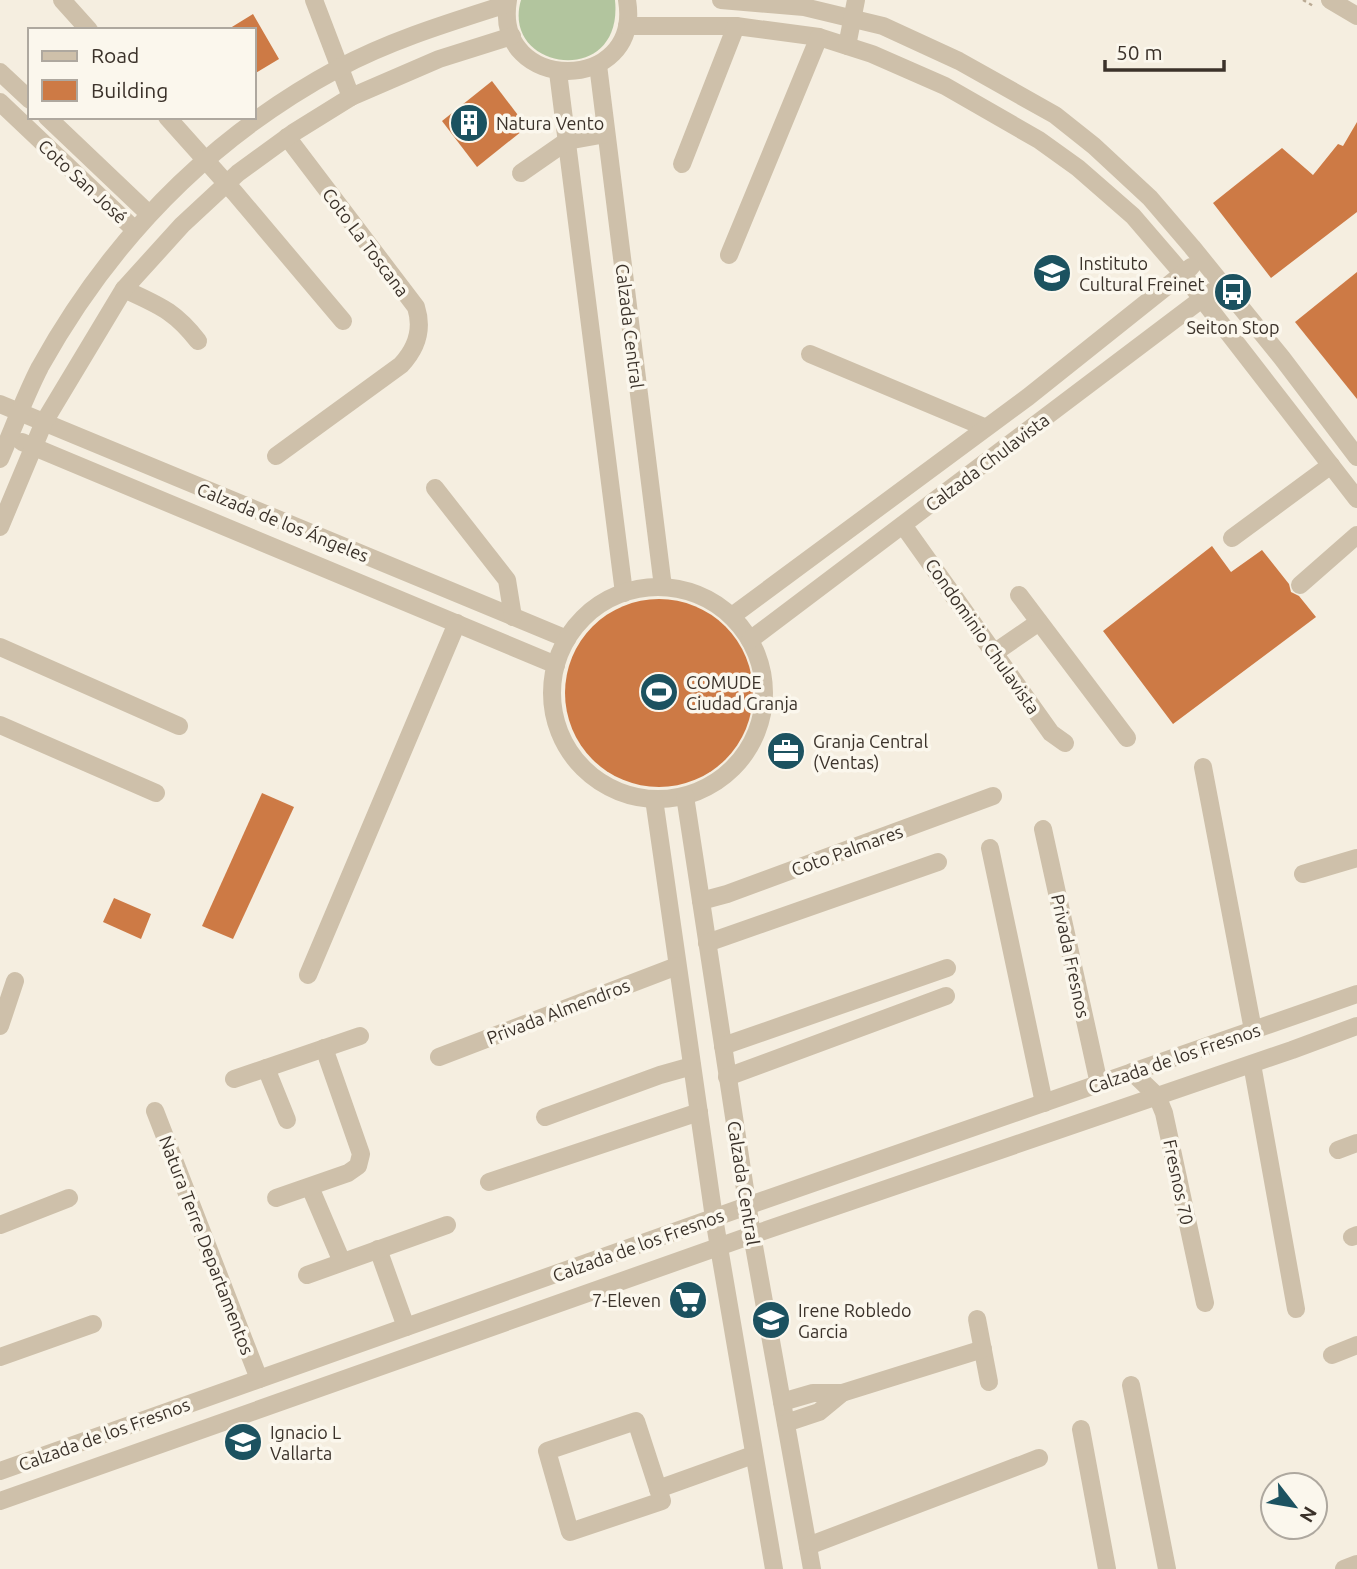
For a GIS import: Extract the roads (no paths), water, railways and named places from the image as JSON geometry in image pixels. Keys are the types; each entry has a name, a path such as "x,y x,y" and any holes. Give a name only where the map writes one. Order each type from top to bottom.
{"street":[{"path":"62,0 87,28"},
{"path":"314,0 351,97"},
{"path":"0,460 5,434 20,412 40,368 99,273 149,214 219,146 276,106 341,67 432,28 508,2 507,20 512,36 523,53 539,65 558,72 579,71 598,65 611,55 621,41 627,26 627,0"},
{"path":"721,0 804,8 854,9 883,26 959,61 1055,115 1094,146 1150,198 1202,258 1357,457"},
{"path":"1330,0 1357,16"},
{"path":"847,46 854,9"},
{"path":"627,26 736,26 819,37 945,86 1039,139 1078,168 1133,216 1182,273 1357,499"},
{"path":"681,164 736,26"},
{"path":"0,527 44,422 124,289 182,225 227,183 287,137 351,97 439,59 512,36"},
{"path":"729,255 819,37"},
{"name":"Calzada Central","path":"598,65 663,587"},
{"path":"0,72 28,98"},
{"path":"558,72 624,593"},
{"name":"Coto San José","path":"0,103 135,230"},
{"path":"1039,139 1055,115"},
{"path":"49,119 149,214"},
{"path":"169,119 227,183 343,321"},
{"path":"521,173 567,141 606,134"},
{"name":"Coto La Toscana","path":"276,456 401,365 412,351 419,329 416,307 287,137"},
{"name":"Calzada Chulavista","path":"732,617 1027,397 1202,258"},
{"name":"Calzada Chulavista","path":"750,640 1222,284"},
{"path":"124,289 166,309 184,322 198,341"},
{"path":"810,354 985,428"},
{"path":"1285,404 1305,388"},
{"path":"1027,397 1045,419"},
{"name":"Calzada de los Ángeles","path":"0,404 567,639"},
{"name":"Calzada de los Ángeles","path":"5,434 556,665"},
{"path":"1232,538 1331,465"},
{"path":"435,488 508,580 513,617"},
{"name":"Condominio Chulavista","path":"904,525 1051,733 1065,743"},
{"path":"1300,585 1357,535"},
{"path":"663,587 700,596 732,617 750,640 759,660 764,702 751,743 739,761 724,776 706,788 685,796 654,799 627,795 602,784 581,766 565,744 555,719 552,692 556,665 567,639 592,611 624,593 663,587"},
{"path":"1019,595 1127,738"},
{"path":"994,653 1039,622"},
{"path":"308,975 457,623"},
{"path":"0,647 179,726"},
{"path":"0,725 156,793"},
{"path":"1203,767 1253,1030"},
{"name":"Calzada Central","path":"685,796 747,1206 812,1569"},
{"name":"Coto Palmares","path":"701,901 727,894 993,796"},
{"name":"Calzada Central","path":"654,799 714,1218 753,1455 775,1569"},
{"name":"Privada Fresnos","path":"1043,829 1098,1084"},
{"path":"990,848 1044,1103"},
{"path":"1303,874 1357,858"},
{"path":"707,943 938,862"},
{"name":"Privada Almendros","path":"439,1057 677,966"},
{"path":"723,1046 947,968"},
{"path":"1,1017 15,981"},
{"name":"Calzada de los Fresnos","path":"0,1471 747,1206 1357,994"},
{"path":"727,1077 946,996"},
{"name":"Calzada de los Fresnos","path":"0,1500 752,1235 1357,1026"},
{"path":"234,1079 360,1036"},
{"path":"276,1198 348,1173 358,1166 361,1154 324,1048"},
{"path":"1252,1064 1296,1308"},
{"path":"545,1117 692,1066"},
{"path":"266,1068 287,1121"},
{"name":"Fresnos 70","path":"1132,1072 1157,1096 1164,1113 1205,1303"},
{"name":"Natura Terre Departamentos","path":"155,1111 259,1379"},
{"path":"489,1182 699,1112"},
{"path":"1338,1150 1357,1143"},
{"path":"310,1187 342,1262"},
{"path":"0,1225 69,1199"},
{"path":"307,1275 447,1225"},
{"path":"378,1249 406,1327"},
{"path":"977,1319 989,1382"},
{"path":"0,1357 93,1324"},
{"path":"1332,1355 1357,1345"},
{"path":"782,1402 813,1393 842,1394 983,1349"},
{"path":"295,1367 303,1393"},
{"path":"1131,1385 1167,1569"},
{"path":"786,1423 819,1412 842,1394"},
{"path":"636,1421 658,1489 662,1501 570,1532 547,1451 636,1421"},
{"path":"134,1423 143,1450"},
{"path":"1081,1429 1107,1569"},
{"path":"658,1489 753,1455"},
{"path":"808,1546 1039,1458"},
{"path":"1344,1569 1357,1564"}],"place":[{"name":"Natura Vento","path":"469,123"},
{"name":"Instituto Cultural Freinet","path":"1052,273"},
{"name":"Seiton Stop","path":"1233,292"},
{"name":"COMUDE Ciudad Granja","path":"659,692"},
{"name":"Granja Central (Ventas)","path":"786,751"},
{"name":"7-Eleven","path":"688,1300"},
{"name":"Irene Robledo Garcia","path":"771,1320"},
{"name":"Ignacio L Vallarta","path":"243,1442"}]}
